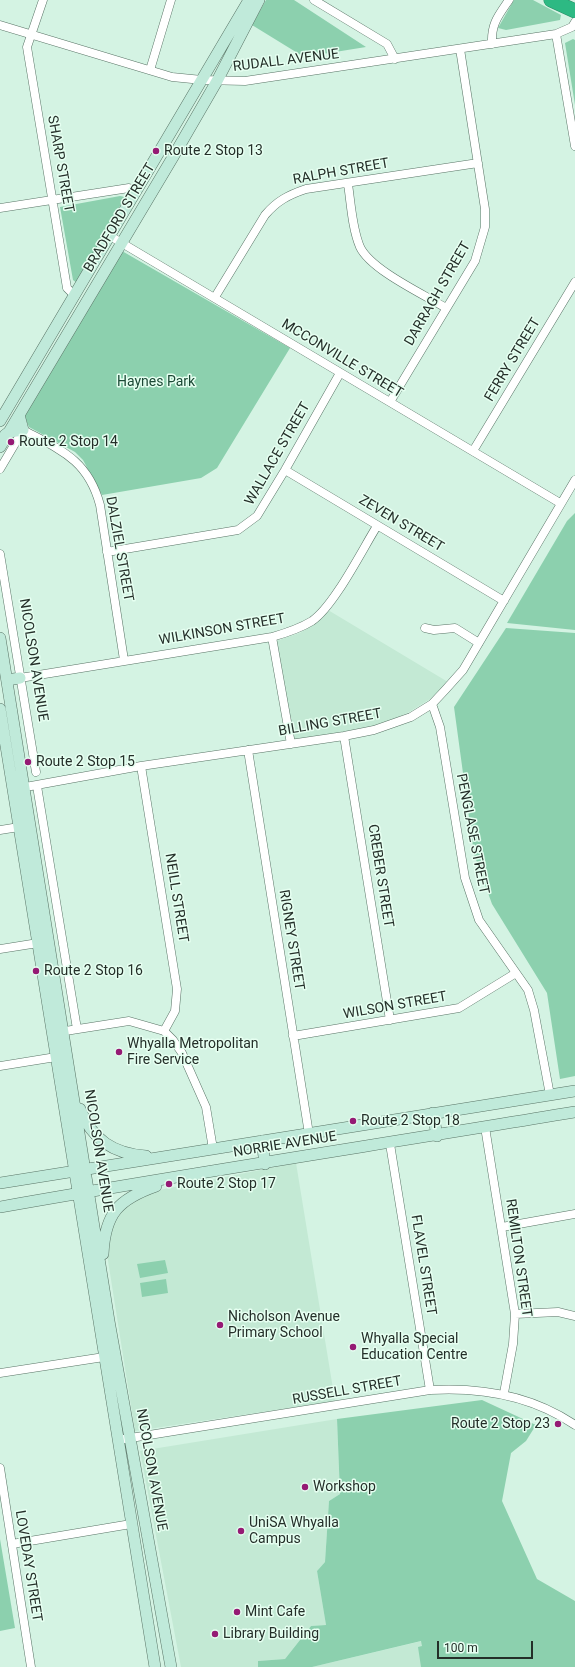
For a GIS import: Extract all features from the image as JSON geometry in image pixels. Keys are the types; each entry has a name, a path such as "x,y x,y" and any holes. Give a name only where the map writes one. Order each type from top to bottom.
{"highway":[{"path":"552,0 575,11"}],"main road":[{"name":"BRADFORD STREET","path":"0,421 162,150 249,0"},
{"name":"BRADFORD STREET","path":"0,448 173,157 217,81 260,0"},
{"path":"162,150 173,157"},
{"path":"0,439 9,432 23,430 19,415"},
{"name":"NICOLSON AVENUE","path":"0,638 7,680 19,789 20,827 74,1172 83,1192 102,1267 130,1438 171,1667"},
{"path":"7,680 20,678"},
{"name":"NICOLSON AVENUE","path":"0,712 19,789 64,1031 86,1170 83,1192 104,1357 155,1667"},
{"name":"NORRIE AVENUE","path":"0,1184 433,1113 550,1095 574,1094"},
{"path":"74,1096 82,1116 103,1142 123,1153 145,1156 172,1156"},
{"name":"NORRIE AVENUE","path":"0,1207 83,1192 390,1144 575,1112"},
{"path":"433,1113 437,1136"},
{"path":"262,1141 266,1164"},
{"path":"102,1267 103,1249 109,1222 119,1206 134,1194 178,1177"}],"street":[{"name":"SHARP STREET","path":"43,0 28,47 67,288 75,296"},
{"path":"150,70 171,0"},
{"path":"314,0 387,44 395,59"},
{"path":"492,44 491,30 494,21 509,0"},
{"name":"RUDALL AVENUE","path":"0,25 172,77 217,81 245,81 556,34 572,28 575,22"},
{"path":"556,34 575,146"},
{"name":"DARRAGH STREET","path":"390,402 475,261 485,227 485,209 460,49"},
{"name":"RALPH STREET","path":"214,297 265,215 274,204 287,196 306,189 348,184 478,163"},
{"path":"348,184 356,236 368,259 381,270 446,308"},
{"path":"0,208 129,188 136,192"},
{"name":"MCCONVILLE STREET","path":"110,236 560,503"},
{"name":"FERRY STREET","path":"473,451 575,282"},
{"name":"WALLACE STREET","path":"107,552 238,530 257,516 340,373"},
{"path":"0,469 23,430"},
{"name":"DALZIEL STREET","path":"23,430 52,445 78,464 88,475 96,492 100,505 124,660"},
{"name":"ZEVEN STREET","path":"285,470 504,601"},
{"name":"BILLING STREET","path":"19,789 141,766 344,736 374,730 398,723 411,717 432,704 464,670 560,503 575,480"},
{"name":"WILKINSON STREET","path":"20,678 272,637 292,632 313,620 329,605 377,526"},
{"name":"NICOLSON AVENUE","path":"0,554 36,772"},
{"path":"425,628 434,630 455,628 479,643"},
{"path":"272,637 291,744"},
{"name":"PENGLASE STREET","path":"432,704 440,727 465,878 471,900 479,920 528,990 534,1010 550,1095"},
{"name":"CREBER STREET","path":"344,736 390,1020"},
{"name":"RIGNEY STREET","path":"248,750 309,1134"},
{"name":"NEILL STREET","path":"141,766 177,989 175,1011 164,1031"},
{"path":"37,786 77,1029"},
{"path":"0,830 20,827"},
{"path":"0,949 38,943"},
{"name":"WILSON STREET","path":"293,1036 459,1008 516,973"},
{"path":"52,1033 129,1021 164,1031 173,1040 182,1053 206,1107 213,1149"},
{"path":"0,1066 56,1057"},
{"name":"REMILTON STREET","path":"484,1128 502,1227 515,1314 513,1344 504,1393"},
{"name":"FLAVEL STREET","path":"390,1144 430,1390"},
{"path":"502,1227 575,1214"},
{"path":"515,1314 558,1312 575,1316"},
{"path":"0,1373 104,1357"},
{"name":"RUSSELL STREET","path":"118,1440 430,1390 458,1388 504,1393 537,1404 575,1425"},
{"name":"LOVEDAY STREET","path":"0,1468 2,1489 31,1667"},
{"path":"12,1544 131,1524"}],"shaded area":[{"path":"328,610 448,682 430,699 409,712 374,728 293,743 276,641 300,633 312,625"},
{"name":"Nicholson Avenue Primary School","path":"296,1163 335,1401 135,1431 106,1248 113,1224 126,1206 144,1193"},
{"name":"UniSA Whyalla Campus","path":"337,1419 340,1494 329,1501 325,1562 317,1571 326,1625 311,1626 285,1659 258,1661 258,1667 181,1667 140,1451"},
{"path":"422,1641 426,1667 312,1667"}],"green space":[{"path":"266,0 294,0 366,47 304,57 252,25"},
{"path":"514,0 533,0 561,15 560,20 506,30 498,28"},
{"path":"573,39 575,40 575,105 565,43"},
{"path":"120,196 125,197 77,283 73,280 60,207"},
{"name":"Haynes Park","path":"122,251 290,348 217,468 201,478 102,495 83,460 75,452 29,427 24,416"},
{"path":"575,513 575,630 507,623 567,521"},
{"path":"506,628 575,633 575,1076 560,1079 547,993 492,904 474,854 454,707"},
{"path":"165,1260 168,1273 140,1278 137,1264"},
{"path":"166,1279 168,1293 142,1297 140,1283"},
{"path":"482,1400 536,1425 526,1441 511,1453 502,1501 537,1579 575,1601 575,1667 421,1667 418,1647 422,1646 421,1641 312,1667 258,1667 258,1661 285,1659 311,1626 326,1625 317,1571 325,1562 329,1501 340,1494 337,1419"},
{"path":"0,1539 15,1628 0,1631"}],"place":[{"name":"Route 2 Stop 13","path":"156,151"},
{"name":"Route 2 Stop 14","path":"11,442"},
{"name":"Route 2 Stop 15","path":"28,762"},
{"name":"Route 2 Stop 16","path":"36,971"},
{"name":"Whyalla Metropolitan Fire Service","path":"119,1052"},
{"name":"Route 2 Stop 18","path":"353,1121"},
{"name":"Route 2 Stop 17","path":"169,1184"},
{"name":"Nicholson Avenue Primary School","path":"220,1325"},
{"name":"Whyalla Special Education Centre","path":"353,1347"},
{"name":"Route 2 Stop 23","path":"558,1424"},
{"name":"Workshop","path":"305,1487"},
{"name":"UniSA Whyalla Campus","path":"241,1531"},
{"name":"Mint Cafe","path":"237,1612"},
{"name":"Library Building","path":"215,1634"}]}
